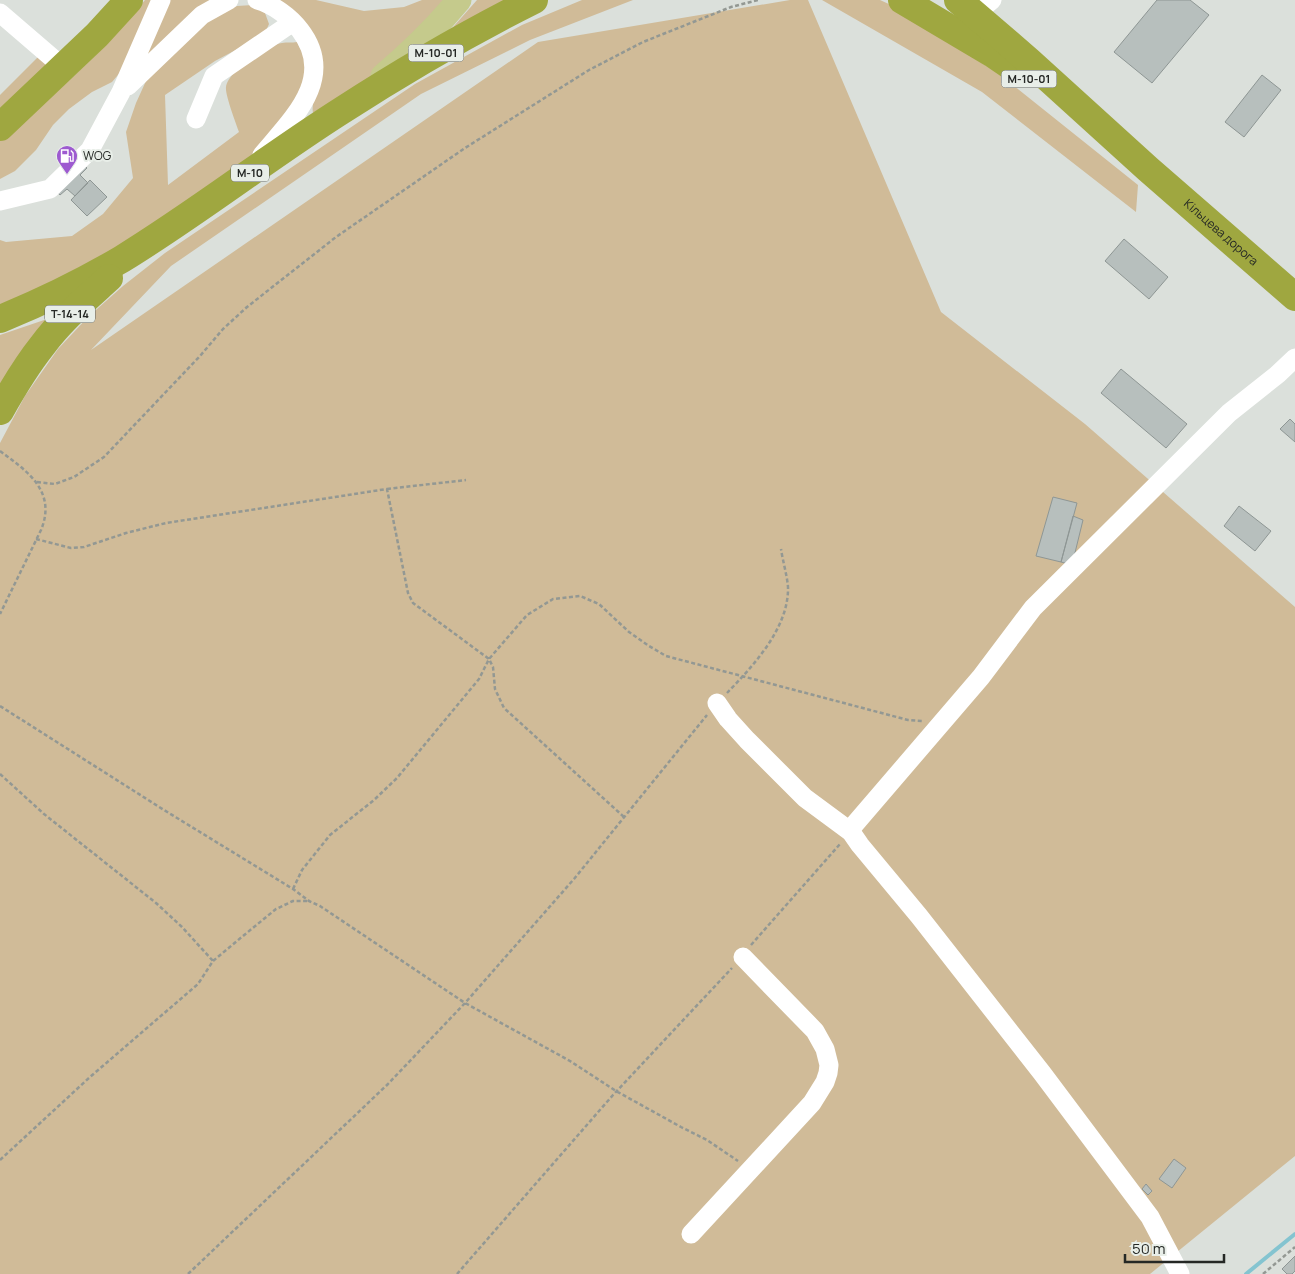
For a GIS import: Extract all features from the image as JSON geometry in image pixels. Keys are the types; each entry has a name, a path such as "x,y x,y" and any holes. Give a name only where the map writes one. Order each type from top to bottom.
{"highway":[{"path":"0,128 64,68 129,0"},
{"name":"М-10-01","path":"340,111 444,48 534,0"},
{"name":"М-10-01","path":"902,0 993,54 1148,169"},
{"name":"М-10-01","path":"972,4 1029,61 1148,169"},
{"name":"М-10","path":"0,319 72,286 122,258 340,111"},
{"name":"Кільцева дорога","path":"1148,169 1295,297"},
{"name":"Т-14-14","path":"0,411 17,381 42,345 76,307 149,246 159,234"}],"main road":[{"name":"М-10","path":"340,111 422,41 459,0"}],"street":[{"path":"0,202 50,189 90,150 121,92 161,0"},
{"path":"121,92 202,15 230,0"},
{"path":"248,174 299,110 310,92 314,77 311,47 293,22 279,10 257,0"},
{"path":"0,13 64,68"},
{"path":"196,119 214,76 293,22"},
{"path":"851,832 854,825 981,677 1033,608 1229,413 1295,358"},
{"path":"718,703 728,719 747,740 805,798 851,832 919,916 1042,1073 1138,1201 1158,1231 1180,1274"},
{"path":"691,1234 812,1103 826,1082 829,1065 826,1049 815,1031 743,956"}],"path":[{"path":"37,482 55,484 74,478 104,456 200,356 223,329 248,307 336,237 465,148 589,70 643,42 731,7 758,0"},
{"path":"0,451 27,471 37,482 43,495 45,511 44,523 0,614"},
{"path":"36,538 71,548 84,547 126,533 166,523 387,489 466,480"},
{"path":"387,489 408,593 414,604 488,659 493,667 495,689 504,708 624,817"},
{"path":"188,1274 388,1084 466,1003 574,879 718,703 743,676 769,642 781,621 788,588 781,549"},
{"path":"293,889 302,870 330,835 374,800 397,778 480,679 488,659 527,615 553,599 580,596 599,604 628,632 666,656 908,720 942,722"},
{"path":"0,706 293,889 308,902"},
{"path":"0,774 44,814 156,903 213,960"},
{"path":"0,1160 90,1077 198,984 213,960 276,908 293,901 308,902 320,906 466,1003 570,1061 616,1091 725,1151 750,1170"},
{"path":"457,1274 616,1091"},
{"path":"1263,1274 1295,1246"}],"shaded area":[{"path":"145,0 155,0 123,69 112,82 92,92 69,109 53,125 36,150 15,171 0,179 0,141 94,57"},
{"path":"170,0 219,0 142,64"},
{"path":"277,0 316,0 364,11 404,7 422,0 448,0 377,74 313,113 314,99 323,64 321,53 311,33"},
{"path":"477,0 520,0 439,43"},
{"path":"582,0 633,0 530,40 421,94 171,266 91,350 538,42 790,0 808,0 941,312 1085,424 1295,607 1295,1156 1150,1274 0,1274 0,443 25,396 58,349 88,317 165,253 415,84 522,25"},
{"path":"822,0 880,0 891,5 999,74 1138,185 1136,212 982,92"},
{"path":"253,5 265,13 269,24 264,35 215,61 165,95 168,185 239,132 226,91 228,81 240,67 267,48 284,43 297,42 310,68 296,104 240,168 107,259 0,308 0,240 6,242 72,236 103,214 133,178 126,132 146,81 209,16 237,6"},
{"path":"40,55 47,66 0,116 0,95"},
{"path":"53,317 0,391 0,335"}],"building":[{"path":"1157,0 1190,0 1209,15 1152,83 1114,52"},
{"path":"1262,75 1281,90 1244,137 1225,122"},
{"path":"78,159 87,168 80,175 88,183 75,196 67,189 60,195 51,186"},
{"path":"90,180 107,197 87,216 71,200"},
{"path":"1124,239 1168,277 1149,299 1105,261"},
{"path":"1121,369 1187,424 1166,448 1101,393"},
{"path":"1290,419 1295,424 1295,442 1280,429"},
{"path":"1053,497 1077,503 1061,562 1036,556"},
{"path":"1239,506 1271,531 1255,551 1224,526"},
{"path":"1073,516 1083,520 1072,565 1061,562"},
{"path":"1174,1159 1186,1168 1172,1188 1159,1179"},
{"path":"1146,1184 1152,1191 1148,1195 1142,1189"},
{"path":"1295,1256 1295,1271 1292,1274 1287,1274 1282,1269"}],"waterway":[{"path":"1246,1274 1295,1234"}],"place":[{"name":"WOG","path":"67,175"}]}
